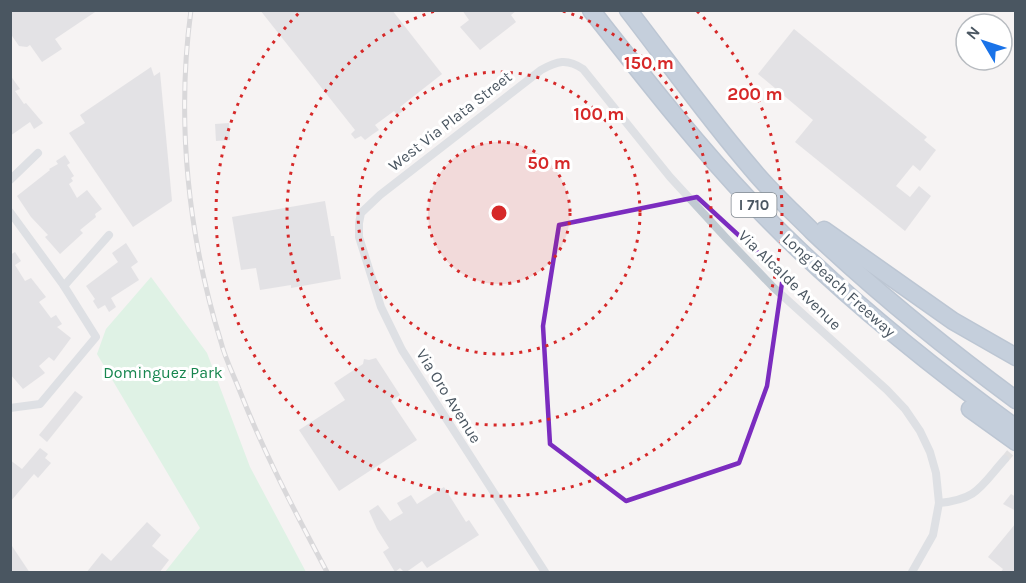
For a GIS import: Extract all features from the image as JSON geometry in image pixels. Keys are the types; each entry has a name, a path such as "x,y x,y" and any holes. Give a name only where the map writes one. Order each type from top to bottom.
{"highway":[{"name":"Long Beach Freeway","path":"591,10 674,115 751,202 795,247 943,376 1016,428"},
{"name":"Long Beach Freeway","path":"628,10 752,169 780,200 843,260 941,345 1016,400"},
{"path":"780,200 953,321 1016,357"},
{"path":"943,376 963,403 1016,442"}],"street":[{"name":"West Via Plata Street","path":"359,222 361,213 367,205 540,70 553,63 572,62"},
{"name":"Via Alcalde Avenue","path":"572,62 587,74 670,177 726,238 773,287 887,390 905,409 920,431 930,452 936,473 939,503 933,535 912,573"},
{"path":"10,180 38,153"},
{"path":"10,212 64,286 96,338 40,404 10,408"},
{"name":"Via Oro Avenue","path":"359,222 359,237 376,292 398,343 545,573"},
{"path":"64,286 109,235"},
{"path":"939,503 959,501 968,497 1005,459"}],"highlighted area":[{"path":"697,197 783,276 767,386 739,463 626,501 550,444 543,326 559,225"}],"green space":[{"name":"Dominguez Park","path":"151,277 207,353 250,467 306,572 165,572 200,528 97,354 106,329"}],"building":[{"path":"10,10 98,10 55,39 62,49 42,62 30,45 19,46 10,33"},
{"path":"260,10 392,10 442,74 400,107 403,111 397,115 394,111 375,125 379,130 365,140 361,136 355,139 351,134 355,130"},
{"path":"462,10 517,10 511,15 516,22 480,50 460,27 469,20"},
{"path":"794,29 927,137 924,140 936,150 920,171 913,165 896,186 910,197 919,186 931,196 905,231 795,142 813,120 758,74"},
{"path":"151,67 154,76 160,72 172,201 133,227 69,133 85,123 80,115"},
{"path":"10,75 20,89 15,91 43,123 34,129 30,122 10,136"},
{"path":"229,123 230,140 216,141 215,124"},
{"path":"65,155 70,163 67,165 74,176 71,178 73,181 69,184 77,198 87,190 102,209 80,230 83,233 60,254 45,237 48,235 31,217 17,196 58,164 56,161"},
{"path":"325,201 341,279 291,288 291,285 260,290 256,268 241,270 232,217"},
{"path":"126,243 138,262 131,267 139,280 111,298 116,307 109,312 105,305 98,309 93,301 95,299 86,286 118,262 112,253"},
{"path":"15,252 21,261 15,265 25,281 31,278 46,297 39,302 51,318 56,315 62,324 57,327 71,338 54,361 49,357 39,366 45,373 23,389 10,374 10,255"},
{"path":"376,358 400,395 391,401 417,440 339,491 299,430 345,400 334,383 363,364 364,359"},
{"path":"75,391 83,397 47,442 39,435"},
{"path":"40,448 48,454 45,458 51,463 38,478 34,474 10,502 10,460 22,469"},
{"path":"444,487 466,522 469,520 479,535 427,568 422,561 405,573 400,568 395,572 383,552 389,548 369,511 378,505 390,521 403,513 397,503 411,495 417,504"},
{"path":"1011,494 1016,497 1016,511 1003,504"},
{"path":"147,522 161,535 152,546 169,560 159,573 86,573 102,553 111,561"},
{"path":"1016,523 1016,573 1000,573 1003,569 988,557"},
{"path":"10,543 30,573 10,573"}],"tunnel":[{"path":"1005,459 1016,446"}],"railway":[{"path":"191,10 187,52 185,136 193,220 200,261 225,354 259,436 327,572"}]}
